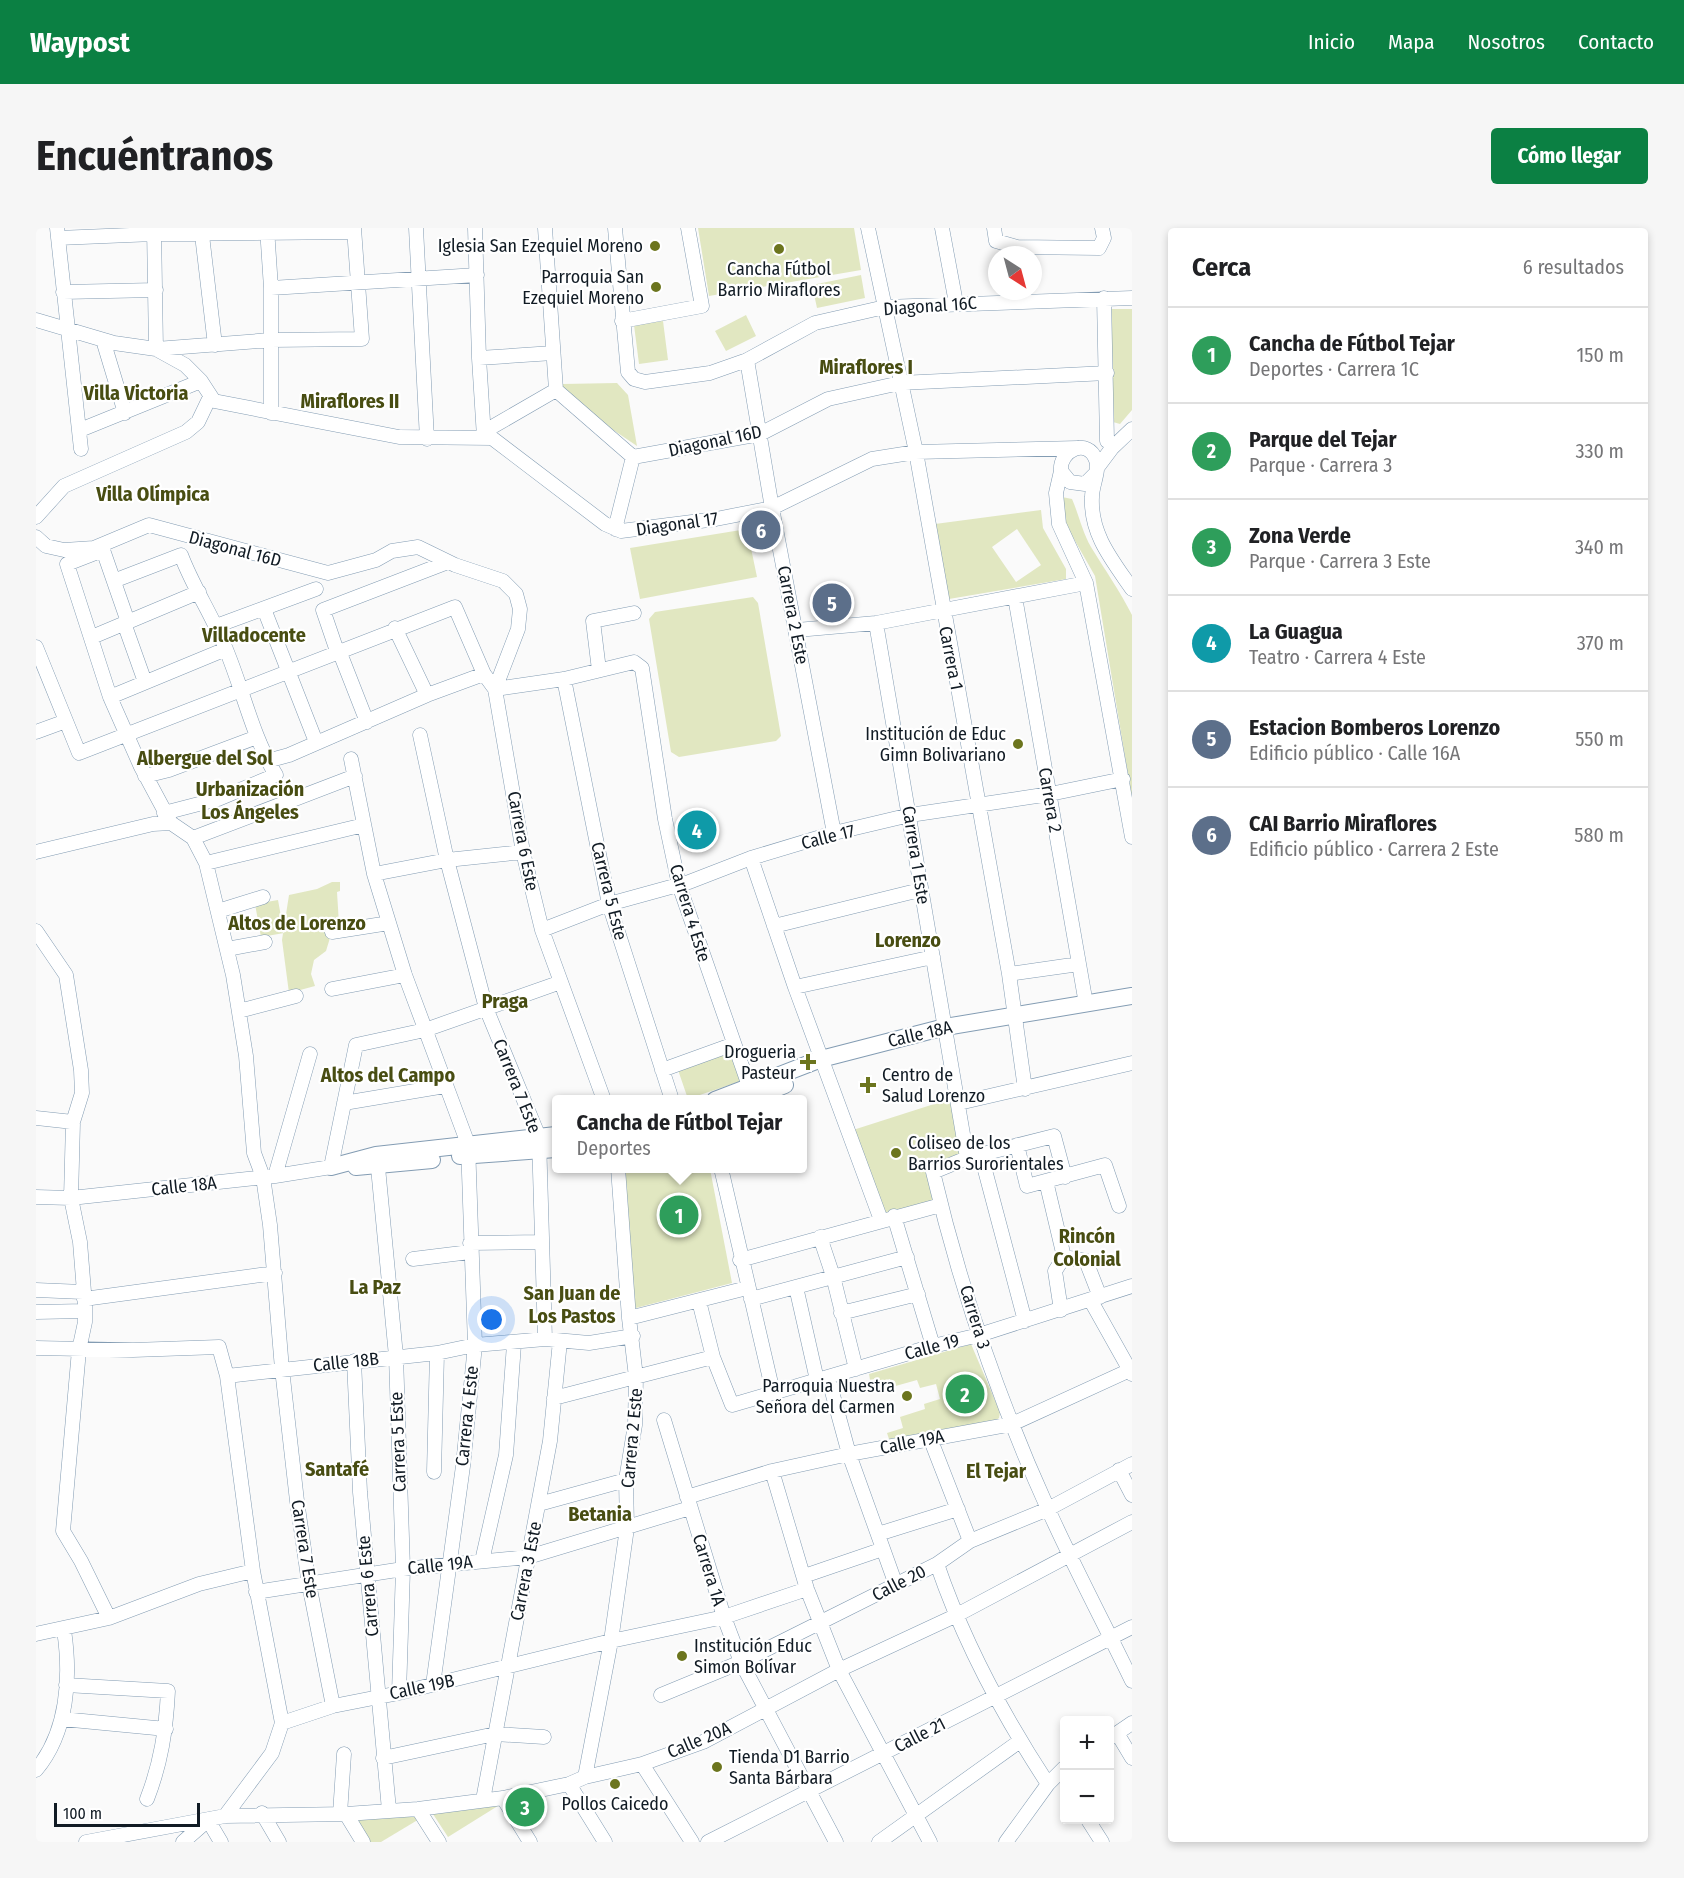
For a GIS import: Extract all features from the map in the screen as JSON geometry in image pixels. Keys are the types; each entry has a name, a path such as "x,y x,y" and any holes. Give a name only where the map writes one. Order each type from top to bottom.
{"main road":[{"name":"Calle 18A","path":"1017,1020 1132,996"},
{"name":"Calle 18A","path":"748,1093 823,1064 946,1031 1132,1003"},
{"name":"Calle 18A","path":"331,1167 468,1150 545,1145"}],"street":[{"path":"416,228 427,439"},
{"path":"475,228 484,437"},
{"path":"545,228 556,390 633,458 615,529"},
{"path":"615,228 622,321 702,306 688,228"},
{"name":"Carrera 1","path":"868,228 915,452 979,805 1017,1020 1024,1089"},
{"path":"942,228 956,303"},
{"path":"995,234 1017,247 1099,248 1104,238 1101,228"},
{"path":"268,230 271,288 271,413"},
{"path":"36,320 68,328 109,341 156,349 271,340 362,339 354,230 268,230 202,235 154,231 57,233 63,292 68,328 80,430 81,449"},
{"path":"154,231 156,349"},
{"path":"202,235 215,345"},
{"path":"271,288 477,275"},
{"path":"63,292 156,290"},
{"path":"1104,298 1107,441"},
{"name":"Diagonal 16C","path":"622,321 628,372 634,379 645,382 710,373 747,360 815,323 885,307 1132,298"},
{"path":"109,341 125,413"},
{"path":"156,349 185,365 201,381 210,397 220,403 399,437 427,439 484,437 492,427 556,390"},
{"path":"479,358 553,353"},
{"name":"Carrera 2 Este","path":"747,360 772,508 834,833"},
{"name":"Diagonal 16D","path":"633,458 760,434 828,399 900,383 1107,373"},
{"path":"80,430 201,381"},
{"path":"36,517 64,486 186,432 198,422 210,397"},
{"path":"1031,450 1060,470 1064,478 1077,484 1085,484 1112,448 1132,429"},
{"name":"Diagonal 17","path":"484,437 503,444 615,529 621,531 716,519 772,508 872,459 915,452 1081,448 1107,441 1132,429"},
{"path":"1132,589 1101,544 1092,511 1096,471 1092,454 1081,448 1072,449 1063,457 1056,493 1059,524 1086,583 1132,837"},
{"name":"Diagonal 16D","path":"36,537 46,546 63,550 94,548 148,525 328,573 376,560 407,547 418,547 448,561 503,581 516,594 520,609 518,629 495,689"},
{"path":"145,682 103,550 67,564 110,697 145,776 168,818 194,838 206,863 239,1011 254,1154 269,1177"},
{"path":"36,852 153,824 276,775 256,737 243,692 226,649 199,592 192,583 181,555 116,580"},
{"path":"367,722 323,610 448,561"},
{"path":"797,630 876,623 1086,583"},
{"path":"216,626 316,589"},
{"path":"92,637 199,592"},
{"name":"Carrera 2","path":"1015,597 1086,1004"},
{"path":"36,647 79,753 243,692 395,628 455,607 484,674 495,689 564,679 599,670 593,621 634,613"},
{"path":"264,609 316,742"},
{"name":"Carrera 1 Este","path":"876,623 967,1158"},
{"path":"395,628 427,695"},
{"path":"110,697 226,649"},
{"name":"Carrera 4 Este","path":"599,670 639,663 642,668 665,819 679,885 734,1044 748,1093"},
{"path":"267,761 484,674"},
{"name":"Carrera 5 Este","path":"564,679 609,904 670,1095"},
{"name":"Carrera 6 Este","path":"495,689 523,852 542,930 602,1095"},
{"path":"36,732 66,721"},
{"name":"Carrera 7 Este","path":"420,735 447,860 486,1008 545,1145 541,1242 553,1340"},
{"path":"145,776 170,770 256,737"},
{"path":"351,759 374,874 405,975 468,1150"},
{"path":"194,838 355,776"},
{"name":"Calle 17","path":"542,930 609,904 679,885 751,858 834,833 910,815 1050,794 1123,779"},
{"path":"206,863 364,825"},
{"path":"374,874 447,860 523,852"},
{"path":"751,858 823,1064 888,1218 907,1257 933,1346"},
{"path":"774,926 920,890"},
{"path":"218,911 263,897"},
{"path":"332,932 389,923"},
{"path":"36,931 66,975 82,1093 73,1122 71,1198 80,1242 84,1300 63,1530 109,1618"},
{"path":"227,949 265,942"},
{"path":"795,987 933,957"},
{"path":"1009,974 1078,964"},
{"path":"332,989 405,975"},
{"path":"331,1167 356,1045 425,1030 561,982"},
{"path":"239,1011 296,996"},
{"path":"662,1070 734,1044"},
{"path":"269,1177 310,1054"},
{"path":"959,1103 1132,1064"},
{"path":"344,1103 445,1086"},
{"path":"36,1118 73,1122"},
{"path":"740,1260 941,1204 933,1172 967,1158 1017,1145 1054,1136 1065,1177"},
{"path":"1017,1145 1027,1186 1106,1165 1119,1206"},
{"name":"Carrera 4 Este","path":"433,1685 475,1345 468,1150"},
{"path":"981,1155 1025,1321"},
{"name":"Carrera 5 Este","path":"377,1160 396,1356 403,1569 399,1693"},
{"name":"Calle 18A","path":"36,1197 71,1198 269,1177 331,1167"},
{"name":"Carrera 2 Este","path":"585,1777 611,1641 627,1528 626,1480 635,1425 636,1377 633,1336 629,1318 618,1173"},
{"path":"722,1173 740,1260 773,1392"},
{"name":"Carrera 7 Este","path":"269,1177 282,1369 309,1584 333,1706"},
{"path":"1046,1181 1064,1257 1055,1271 1061,1310"},
{"name":"Carrera 3","path":"941,1204 979,1335 1012,1424 1048,1509 1132,1681"},
{"path":"820,1237 833,1276 856,1369"},
{"path":"414,1259 470,1247 541,1242"},
{"path":"629,1318 699,1301 796,1287 907,1257"},
{"path":"1064,1257 1086,1262 1095,1299 1131,1372"},
{"path":"36,1312 84,1300 275,1273"},
{"name":"Calle 19","path":"713,1357 732,1405 933,1346 979,1335 1132,1286"},
{"path":"796,1287 822,1379 896,1585"},
{"path":"36,1290 84,1300"},
{"path":"841,1313 918,1294"},
{"path":"554,1398 713,1357 699,1301"},
{"name":"Calle 18B","path":"227,1376 437,1353 475,1345 553,1340 589,1343 633,1336"},
{"name":"Carrera 3 Este","path":"483,1800 539,1504 554,1398 553,1340"},
{"path":"482,1561 506,1455 514,1344"},
{"path":"36,1348 79,1350 219,1347 227,1376 256,1592 282,1723 272,1753 225,1816 86,1842"},
{"path":"434,1472 437,1353"},
{"name":"Carrera 6 Este","path":"354,1361 367,1574 389,1810"},
{"name":"Calle 19A","path":"256,1592 449,1563 528,1557 627,1528 688,1502 772,1472 849,1454 1012,1424 1131,1372"},
{"name":"Carrera 1A","path":"664,1420 724,1617 741,1662 811,1790 836,1842"},
{"path":"930,1438 970,1541"},
{"path":"1126,1467 1132,1495"},
{"name":"Calle 20","path":"661,1695 741,1662 896,1585 917,1571 937,1564 970,1541 1048,1509 1126,1467"},
{"path":"772,1472 805,1583 838,1670 930,1842"},
{"path":"539,1504 626,1480"},
{"path":"878,1534 958,1509"},
{"name":"Calle 20A","path":"225,1816 262,1813 343,1814 418,1809 503,1798 568,1784 585,1777 642,1764 703,1742 838,1670 955,1616 1132,1522"},
{"name":"Calle 19B","path":"282,1723 333,1706 399,1693 611,1641 724,1617 883,1549"},
{"path":"937,1564 955,1616 994,1697 1048,1784"},
{"path":"36,1634 64,1630 109,1618 199,1584 253,1571"},
{"name":"Calle 21","path":"708,1842 1132,1627"},
{"path":"36,1770 48,1756 62,1719 68,1655 64,1630"},
{"path":"66,1685 168,1691 166,1729 159,1767 147,1799"},
{"path":"62,1719 166,1729"},
{"path":"1114,1734 1132,1723"},
{"path":"383,1758 495,1734 544,1737"},
{"path":"1114,1736 1132,1758"},
{"path":"879,1842 1020,1741"},
{"path":"344,1754 343,1814 363,1842"},
{"path":"642,1764 692,1842"},
{"path":"1005,1842 1017,1836 1048,1784 1060,1775"},
{"path":"568,1784 605,1842"},
{"path":"503,1798 530,1842"},
{"path":"418,1809 439,1842"},
{"path":"262,1813 279,1842"},
{"path":"183,1842 208,1820"},
{"path":"208,1820 220,1842"},
{"path":"1091,1824 1102,1842"}],"green space":[{"name":"Cancha Fútbol Barrio Miraflores","path":"698,228 854,228 861,270 709,296"},
{"path":"861,275 865,298 817,308 812,285"},
{"path":"1109,309 1132,309 1132,410 1120,424 1113,422"},
{"path":"746,315 756,336 726,351 715,331"},
{"path":"663,321 668,360 639,364 634,325"},
{"path":"617,383 628,395 637,446 597,419 561,389 562,384"},
{"path":"1062,497 1072,499 1091,547 1132,615 1132,799 1095,576 1062,518"},
{"path":"1041,510 1043,528 1066,569 1066,579 949,599 935,524","holes":["1017,529 1041,565 1016,582 992,547"]},
{"path":"747,529 757,577 640,599 630,548"},
{"path":"753,597 758,603 781,736 776,741 679,757 671,752 649,619 655,612"},
{"path":"332,882 340,882 340,891 337,892 339,924 333,928 326,951 314,960 311,974 315,986 289,993 282,940 289,895 317,889"},
{"path":"278,900 284,933 261,937 255,904"},
{"path":"734,1051 744,1080 700,1095 687,1095 678,1070"},
{"path":"956,1097 964,1158 932,1172 939,1199 884,1215 853,1130"},
{"path":"623,1173 711,1173 732,1283 632,1309"},
{"path":"971,1344 1000,1412 999,1418 993,1423 890,1442 887,1433 903,1428 900,1417 925,1409 924,1404 940,1399 936,1384 920,1388 917,1380 892,1387 890,1379 879,1382 878,1378 870,1380 869,1374"},
{"path":"501,1804 448,1837 431,1811"},
{"path":"416,1811 421,1818 381,1842 365,1842 353,1822 358,1814"}],"place":[{"name":"Iglesia San Ezequiel Moreno","path":"655,246"},
{"name":"Cancha Fútbol Barrio Miraflores","path":"779,249"},
{"name":"Parroquia San Ezequiel Moreno","path":"656,287"},
{"name":"CAI Barrio Miraflores","path":"761,530"},
{"name":"Estacion Bomberos Lorenzo","path":"832,603"},
{"name":"Institución de Educ Gimn Bolivariano","path":"1018,744"},
{"name":"La Guagua","path":"697,830"},
{"name":"Drogueria Pasteur","path":"808,1062"},
{"name":"Centro de Salud Lorenzo","path":"868,1085"},
{"name":"Coliseo de los Barrios Surorientales","path":"896,1153"},
{"name":"Cancha de Fútbol Tejar","path":"679,1215"},
{"name":"Parque del Tejar","path":"965,1394"},
{"name":"Parroquia Nuestra Señora del Carmen","path":"907,1396"},
{"name":"Institución Educ Simon Bolívar","path":"682,1656"},
{"name":"Tienda D1 Barrio Santa Bárbara","path":"717,1767"},
{"name":"Pollos Caicedo","path":"615,1784"},
{"name":"Zona Verde","path":"525,1807"}],"district":[{"name":"Miraflores I","path":"866,367"},
{"name":"Villa Victoria","path":"136,393"},
{"name":"Miraflores II","path":"350,401"},
{"name":"Villa Olímpica","path":"153,494"},
{"name":"Villadocente","path":"254,635"},
{"name":"Albergue del Sol","path":"205,758"},
{"name":"Urbanización Los Ángeles","path":"250,800"},
{"name":"Altos de Lorenzo","path":"297,923"},
{"name":"Lorenzo","path":"908,940"},
{"name":"Praga","path":"505,1001"},
{"name":"Altos del Campo","path":"388,1075"},
{"name":"Rincón Colonial","path":"1087,1248"},
{"name":"La Paz","path":"375,1287"},
{"name":"San Juan de Los Pastos","path":"572,1304"},
{"name":"Santafé","path":"337,1469"},
{"name":"El Tejar","path":"996,1471"},
{"name":"Betania","path":"600,1514"}]}
